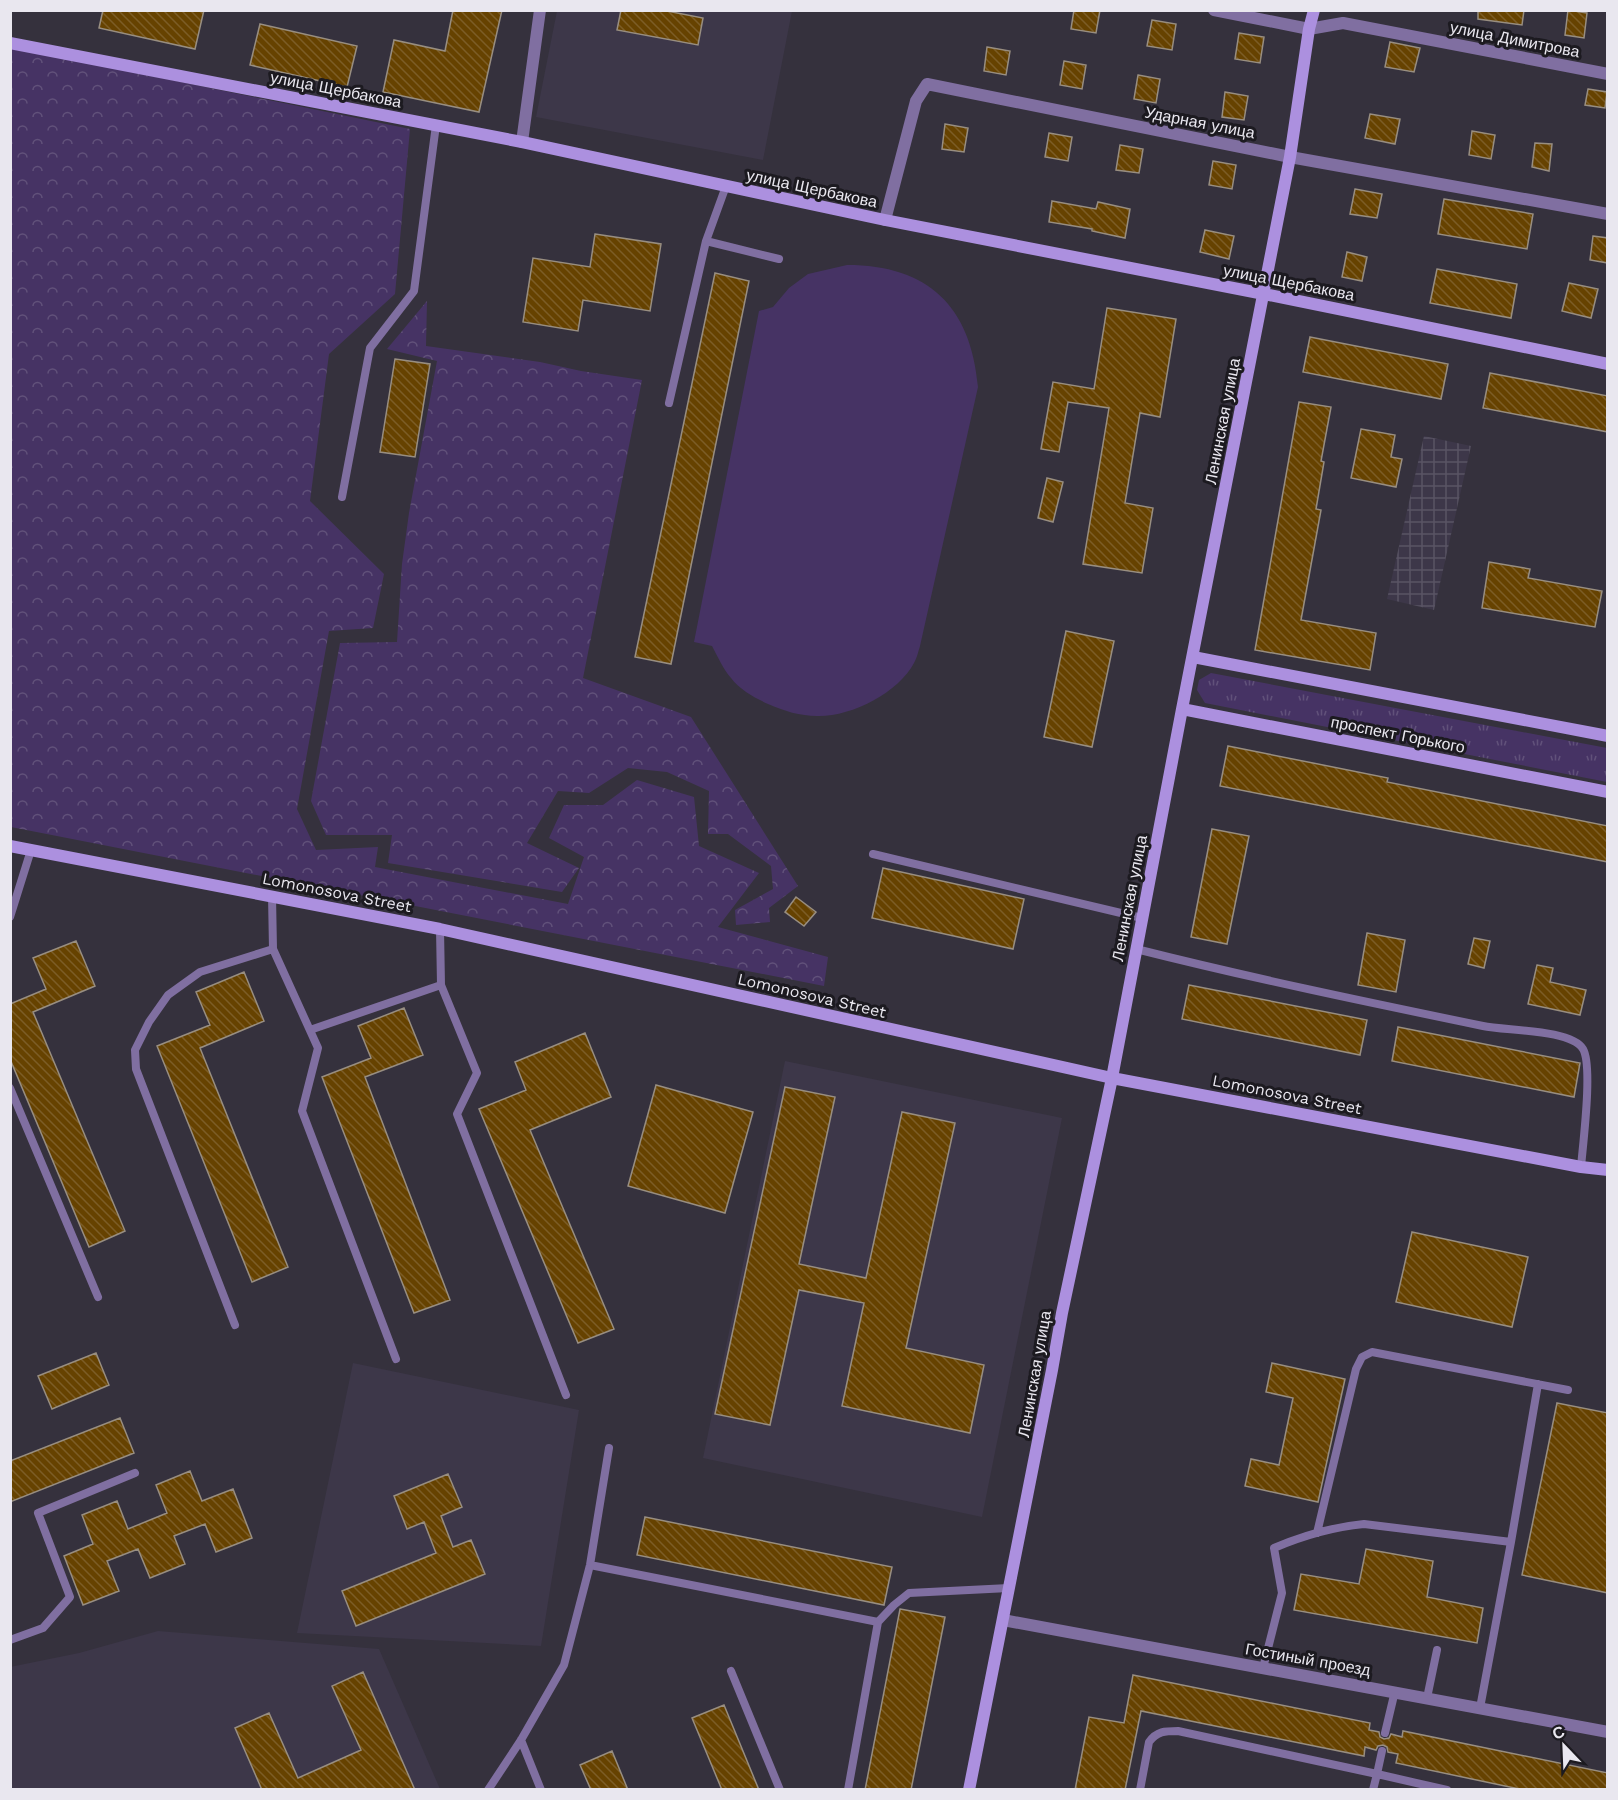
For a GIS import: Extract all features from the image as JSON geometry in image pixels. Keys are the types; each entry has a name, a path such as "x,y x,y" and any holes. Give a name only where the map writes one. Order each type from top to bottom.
{"main road":[{"name":"Ленинская улица","path":"969,1790 1062,1312 1112,1078 1264,294 1290,157 1314,10"},
{"name":"улица Щербакова","path":"10,43 522,142 885,220 1608,364"},
{"path":"1193,657 1608,735"},
{"name":"проспект Горького","path":"1182,709 1608,792"},
{"name":"Lomonosova Street","path":"10,846 440,929 1112,1078 1581,1167 1608,1170"}],"street":[{"path":"522,142 540,10"},
{"path":"1214,10 1310,29"},
{"name":"улица Димитрова","path":"1310,29 1343,23 1608,74"},
{"name":"Ударная улица","path":"885,220 916,101 927,84 1290,157 1608,214"},
{"name":"Гостиный проезд","path":"1003,1620 1608,1732"}],"lane":[{"path":"342,498 370,348 414,291 436,125"},
{"path":"669,404 706,242 726,186"},
{"path":"706,242 779,259"},
{"path":"10,917 31,850"},
{"path":"873,854 1142,918"},
{"path":"272,896 273,949 318,1048 302,1111 396,1359"},
{"path":"440,929 441,985 477,1073 457,1114 566,1395"},
{"path":"235,1325 136,1069 135,1050 149,1022 168,995 200,972 273,949"},
{"path":"1136,949 1487,1027 1558,1035 1576,1041 1583,1049 1588,1068 1581,1167"},
{"path":"310,1030 441,985"},
{"path":"10,1088 98,1297"},
{"path":"1317,1533 1356,1369 1362,1357 1372,1352 1568,1390"},
{"path":"1479,1708 1538,1384"},
{"path":"488,1790 564,1665 590,1565 609,1448"},
{"path":"10,1640 43,1628 70,1597 38,1513 135,1473"},
{"path":"1263,1668 1282,1593 1274,1548 1317,1533 1364,1524 1511,1542"},
{"path":"590,1565 878,1622"},
{"path":"848,1790 878,1622 909,1593 1009,1588"},
{"path":"1427,1698 1437,1650"},
{"path":"731,1671 780,1790"},
{"path":"1385,1733 1395,1691"},
{"path":"1140,1790 1149,1742 1161,1731 1178,1731 1447,1790"},
{"path":"520,1740 541,1790"},
{"path":"1373,1790 1382,1751"}],"shaded area":[{"path":"557,11 792,11 763,160 536,117"},
{"path":"1424,436 1471,446 1434,610 1387,599"},
{"path":"785,1061 1062,1118 982,1517 703,1458"},
{"path":"353,1363 579,1410 541,1646 297,1633"},
{"path":"158,1631 379,1649 440,1789 11,1789 10,1667 79,1653"}],"green space":[{"path":"10,47 410,129 395,294 329,354 310,501 384,574 373,628 329,631 297,809 316,850 378,847 375,867 568,904 584,857 549,838 564,805 603,805 637,780 694,797 699,846 759,873 718,927 828,957 824,986 11,827"},
{"path":"847,265 876,267 901,273 922,282 940,296 955,313 966,334 974,359 978,387 915,661 897,684 872,701 844,712 811,716 780,709 748,693 728,674 712,646 694,642 759,311 773,307 789,288 808,274"},
{"path":"427,301 426,346 540,362 642,380 583,678 691,717 798,886 769,908 770,922 736,925 735,910 773,889 771,866 728,834 708,834 709,791 667,772 628,768 589,793 558,791 527,843 579,868 562,892 388,863 392,835 326,835 311,801 340,643 397,642 402,564 409,513 437,361 387,349"},
{"path":"1211,673 1607,748 1607,782 1205,703 1197,690 1199,680"}],"building":[{"path":"103,10 204,10 195,49 99,28"},
{"path":"453,10 502,10 479,112 383,92 394,40 445,51"},
{"path":"621,10 662,10 703,18 698,45 617,30"},
{"path":"1074,10 1100,10 1096,33 1071,29"},
{"path":"1478,10 1524,10 1522,25 1478,19"},
{"path":"1568,10 1587,13 1584,38 1565,35"},
{"path":"1152,20 1176,24 1172,50 1147,46"},
{"path":"260,24 357,46 347,87 250,65"},
{"path":"1239,33 1264,37 1260,63 1235,59"},
{"path":"1390,42 1420,48 1414,72 1385,67"},
{"path":"987,47 1010,51 1006,75 984,71"},
{"path":"1064,61 1086,65 1082,89 1060,85"},
{"path":"1138,75 1160,79 1156,103 1134,99"},
{"path":"1588,89 1607,92 1605,108 1585,105"},
{"path":"1225,92 1248,96 1244,120 1222,117"},
{"path":"1370,114 1400,119 1395,144 1365,138"},
{"path":"945,124 968,128 964,152 942,149"},
{"path":"1472,131 1495,135 1491,159 1469,155"},
{"path":"1049,133 1072,137 1068,161 1045,157"},
{"path":"1535,143 1552,144 1549,171 1532,167"},
{"path":"1120,145 1143,149 1139,173 1116,170"},
{"path":"1213,161 1236,165 1232,189 1209,185"},
{"path":"1355,189 1382,194 1377,218 1350,214"},
{"path":"1444,199 1533,214 1527,249 1438,234"},
{"path":"1052,201 1096,209 1098,202 1130,209 1125,238 1092,231 1092,229 1049,222"},
{"path":"1205,230 1234,236 1229,259 1200,252"},
{"path":"595,234 661,244 650,311 583,300 578,331 523,322 533,258 590,267"},
{"path":"1593,236 1608,238 1608,263 1590,260"},
{"path":"1347,252 1367,257 1362,281 1342,277"},
{"path":"1437,269 1517,284 1511,318 1430,303"},
{"path":"715,273 749,281 671,664 635,657"},
{"path":"1569,283 1598,289 1591,318 1562,311"},
{"path":"1107,308 1176,319 1160,417 1140,413 1125,503 1153,508 1142,573 1083,564 1109,408 1068,402 1059,452 1041,449 1053,382 1094,389"},
{"path":"1310,337 1448,364 1441,399 1303,372"},
{"path":"395,359 430,364 415,457 380,452"},
{"path":"1490,373 1608,396 1608,432 1483,408"},
{"path":"1299,402 1331,407 1321,461 1324,462 1316,509 1321,510 1301,620 1376,633 1370,670 1255,650"},
{"path":"1361,429 1395,435 1391,457 1402,459 1396,487 1351,478"},
{"path":"1047,478 1063,482 1053,522 1038,518"},
{"path":"1489,562 1530,569 1528,578 1602,591 1595,627 1482,608"},
{"path":"1066,631 1114,641 1092,747 1044,737"},
{"path":"1228,746 1388,778 1387,782 1608,826 1608,862 1220,786"},
{"path":"1212,829 1249,836 1227,944 1191,937"},
{"path":"883,868 1024,899 1013,949 872,918"},
{"path":"796,897 816,912 804,926 785,912"},
{"path":"1367,933 1405,940 1396,992 1358,985"},
{"path":"1474,938 1490,941 1484,968 1468,964"},
{"path":"76,941 95,986 33,1012 125,1231 89,1247 10,1059 10,1004 46,989 33,958"},
{"path":"1537,965 1553,968 1550,982 1586,990 1580,1015 1528,1004"},
{"path":"244,972 264,1021 200,1048 288,1267 252,1282 157,1046 210,1025 196,992"},
{"path":"1189,985 1367,1020 1360,1055 1182,1019"},
{"path":"404,1008 423,1055 365,1077 450,1300 414,1313 322,1077 371,1058 358,1026"},
{"path":"1398,1027 1580,1063 1574,1097 1392,1061"},
{"path":"585,1033 611,1097 530,1130 614,1329 578,1343 479,1109 526,1090 515,1062"},
{"path":"656,1085 753,1112 725,1213 628,1186"},
{"path":"785,1087 835,1097 799,1264 866,1278 902,1112 955,1123 906,1348 984,1365 970,1433 842,1406 864,1303 799,1290 770,1425 715,1414"},
{"path":"1412,1232 1528,1257 1512,1327 1396,1302"},
{"path":"96,1353 109,1385 52,1409 38,1376"},
{"path":"1272,1363 1345,1379 1318,1502 1245,1486 1251,1459 1279,1465 1293,1398 1266,1392"},
{"path":"1557,1403 1608,1413 1608,1593 1522,1575"},
{"path":"120,1418 134,1453 10,1502 10,1461"},
{"path":"190,1471 202,1501 233,1489 252,1538 216,1552 205,1524 174,1536 185,1564 150,1578 138,1549 107,1561 119,1591 83,1605 64,1556 93,1544 82,1515 117,1501 128,1529 167,1513 156,1485"},
{"path":"448,1474 462,1507 441,1516 453,1547 471,1540 485,1574 356,1626 342,1591 436,1553 424,1522 407,1529 394,1496"},
{"path":"645,1517 892,1567 884,1605 637,1555"},
{"path":"1366,1549 1433,1561 1427,1597 1483,1608 1477,1643 1294,1610 1301,1574 1359,1584"},
{"path":"900,1609 945,1617 911,1790 865,1790"},
{"path":"363,1672 415,1790 262,1790 235,1728 269,1713 298,1778 361,1750 332,1686"},
{"path":"1133,1675 1370,1723 1369,1730 1379,1732 1380,1737 1384,1739 1389,1738 1391,1734 1402,1737 1403,1731 1608,1773 1608,1790 1524,1790 1396,1763 1398,1754 1388,1752 1387,1747 1383,1745 1378,1746 1376,1750 1365,1747 1364,1756 1141,1711 1125,1790 1075,1790 1089,1717 1124,1723"},
{"path":"724,1705 759,1790 722,1790 692,1718"},
{"path":"612,1751 628,1790 591,1790 580,1765"}]}
